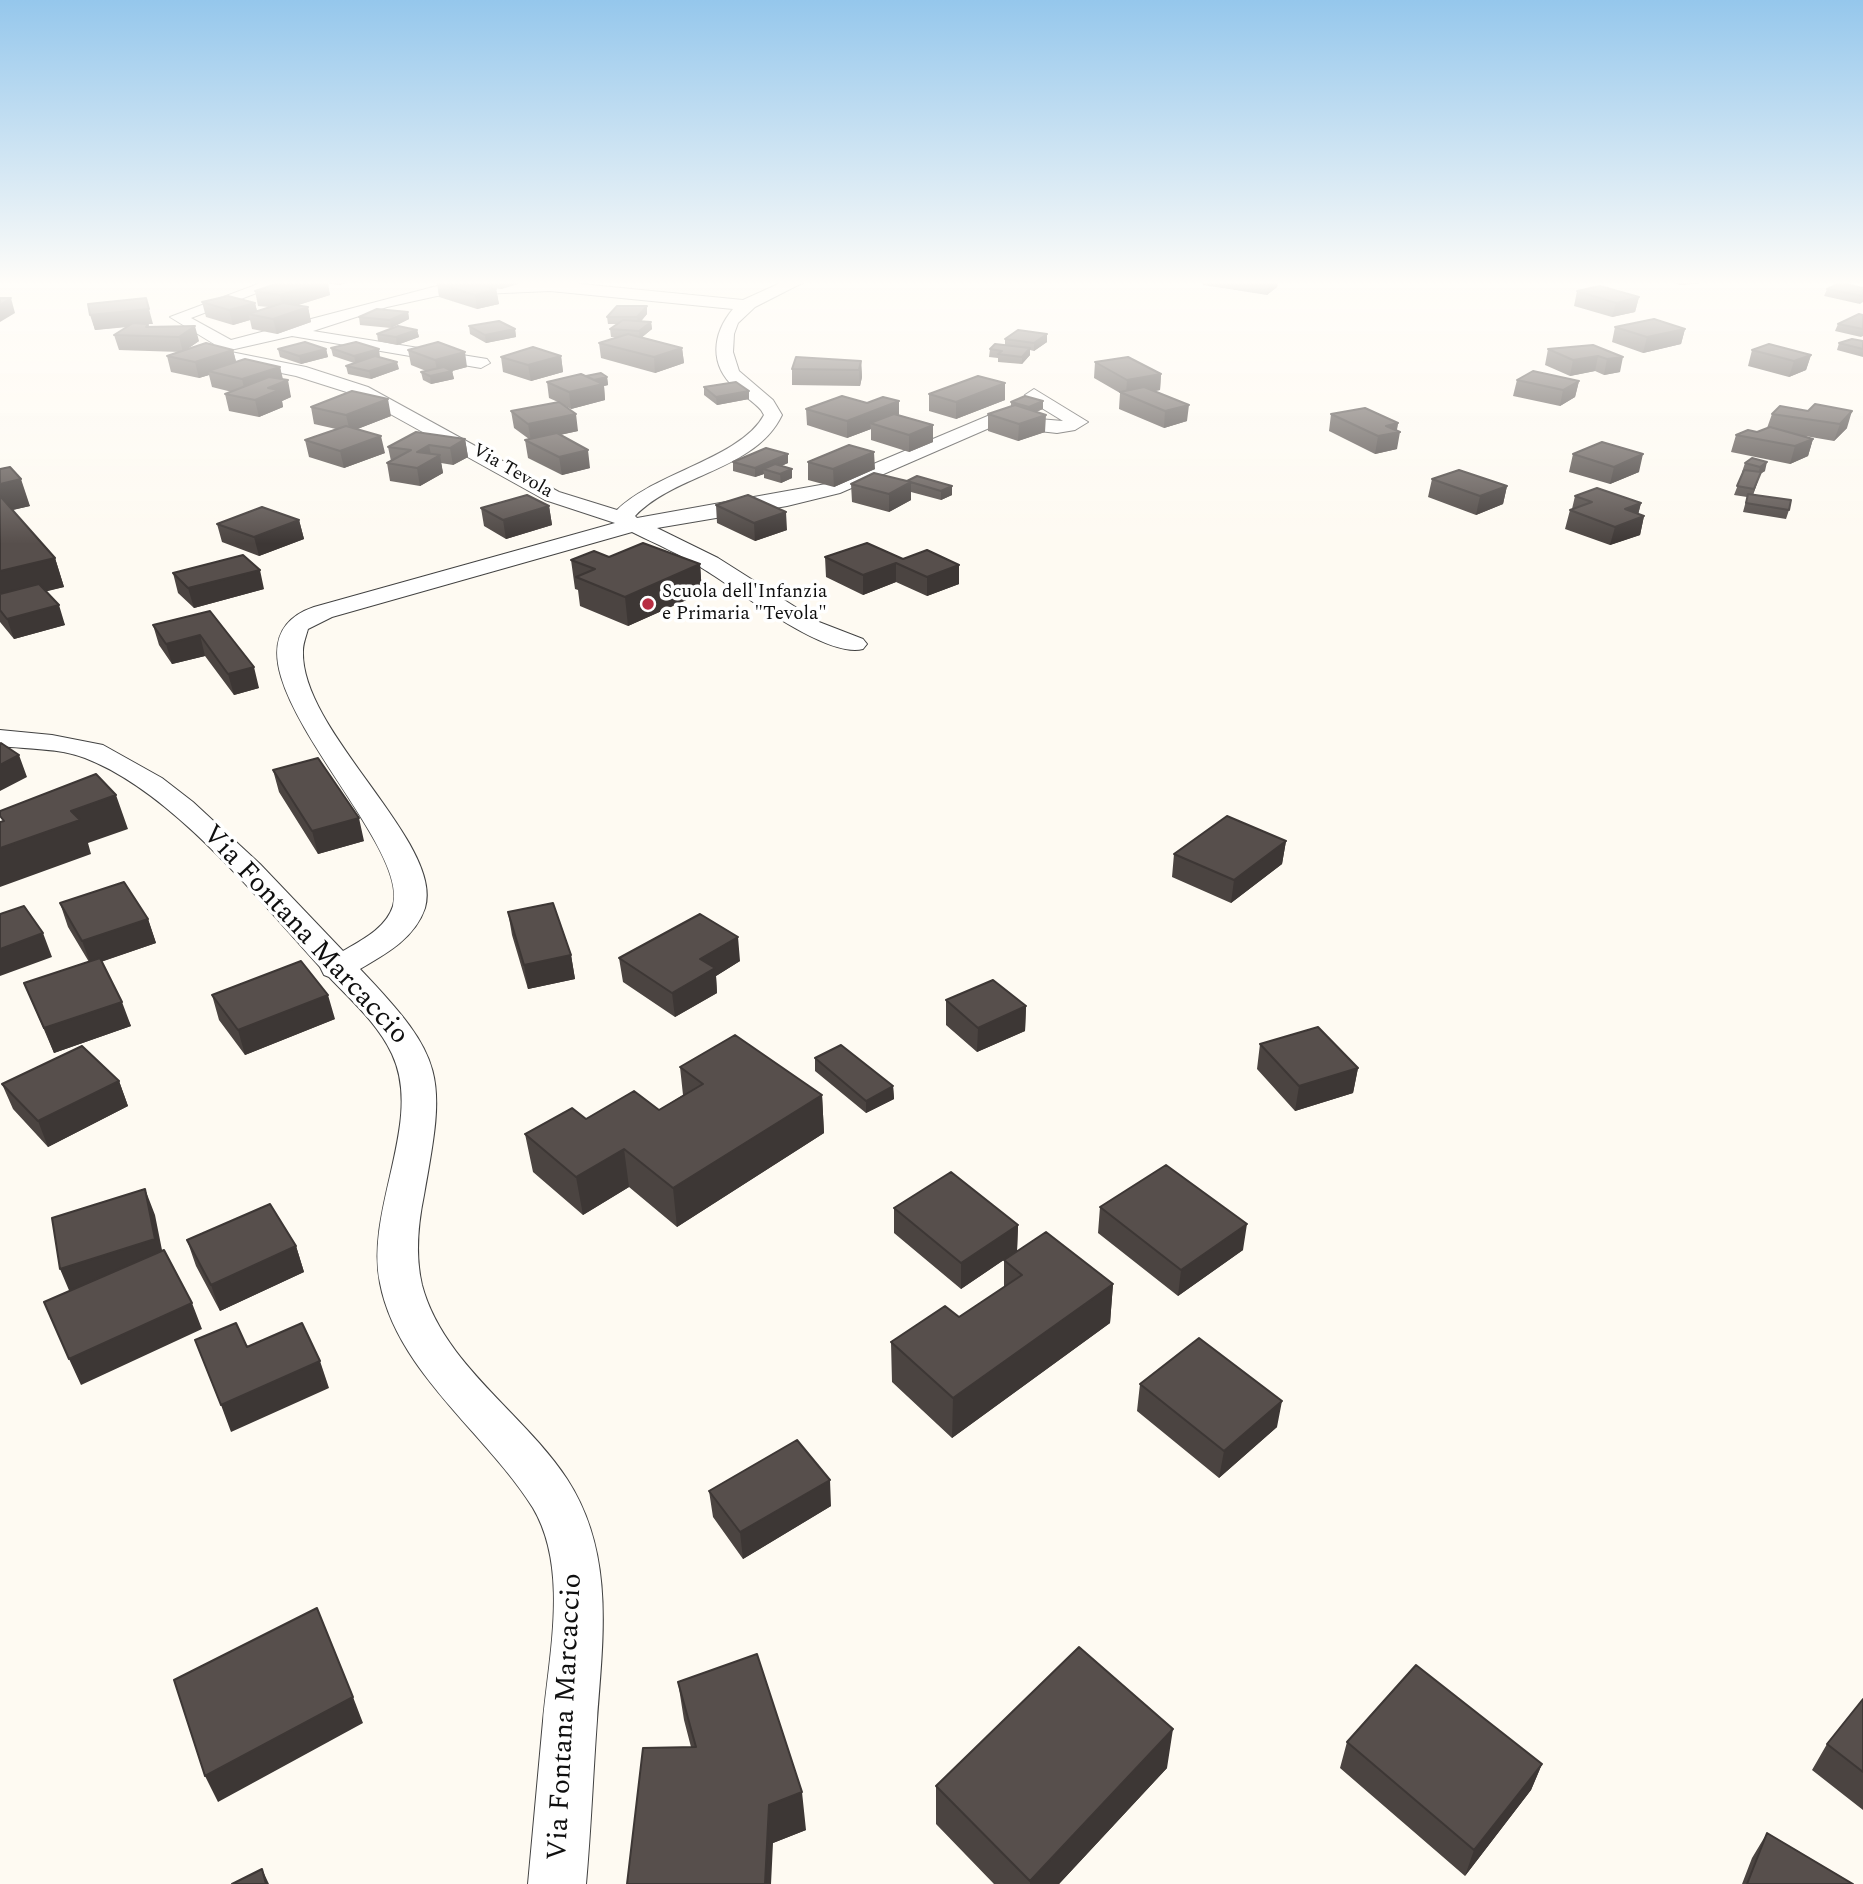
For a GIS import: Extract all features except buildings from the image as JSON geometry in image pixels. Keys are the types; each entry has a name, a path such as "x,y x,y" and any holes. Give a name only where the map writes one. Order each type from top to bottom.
{"street":[{"name":"Via Tevola","path":"282,369 346,384 429,426 552,496 627,522 710,564 810,627 854,644"},
{"name":"Via Tevola","path":"627,522 635,504 732,452 772,423 771,408 737,381 729,369"},
{"name":"Via Tevola","path":"337,968 386,938 401,923 410,905 410,884 396,846 328,750 313,720 294,665 292,640 296,627 323,612 627,522 787,500 833,489 990,421 1012,419 1052,426 1078,422 1034,395"},
{"name":"Via Fontana Marcaccio","path":"0,738 52,743 93,751 152,785 183,808 248,871 337,968 393,1024 416,1064 420,1117 397,1234 400,1276 410,1306 434,1352 540,1480 570,1534 579,1605 558,1884"}],"place":[{"name":"Scuola dell'Infanzia e Primaria \"Tevola\"","path":"648,604"}]}
